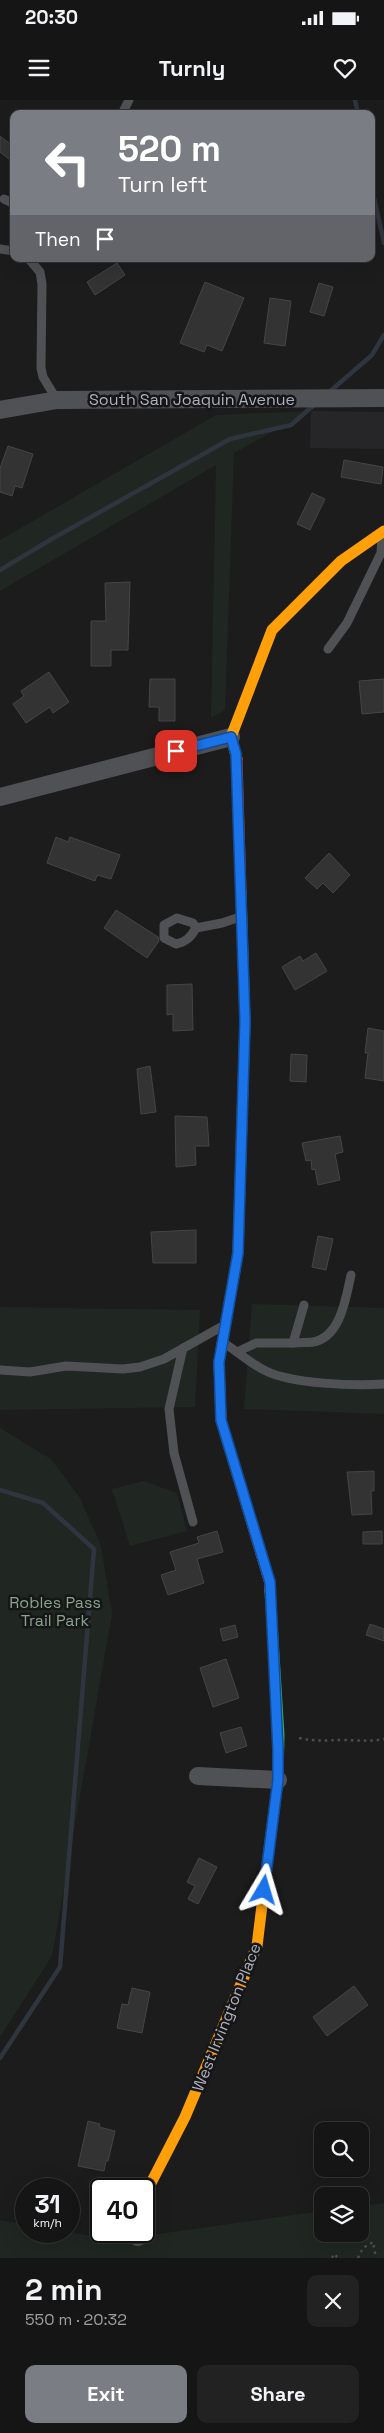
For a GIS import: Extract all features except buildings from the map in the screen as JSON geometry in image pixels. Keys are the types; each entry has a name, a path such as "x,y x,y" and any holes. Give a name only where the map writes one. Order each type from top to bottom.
{"street":[{"name":"South San Joaquin Avenue","path":"0,410 57,400 384,398"},
{"path":"0,797 231,737 272,630 341,561 383,532"},
{"name":"West Irvington Place","path":"154,2178 186,2117 257,1946 278,1780 279,1736 270,1582 221,1420 219,1362 238,1253 245,1021 243,916 236,754 231,737"},
{"path":"198,1776 278,1780"}],"lane":[{"path":"4,198 10,202"},
{"path":"32,262 40,272 42,284 43,377 57,400"},
{"path":"328,649 348,622 381,553 383,532"},
{"path":"196,928 222,923 243,916"},
{"path":"237,1352 256,1343 315,1342 331,1331 344,1308 352,1275"},
{"path":"293,1343 304,1305"},
{"path":"0,1370 30,1372 66,1366 123,1369 164,1359 226,1324"},
{"path":"222,1342 267,1372 289,1378 364,1385 384,1384"},
{"path":"183,1348 169,1409 174,1453 193,1522"}],"path":[{"path":"279,1736 318,1742 343,1740 369,1742 384,1739"},
{"path":"358,2258 363,2248 373,2242 376,2258"},
{"path":"332,2258 334,2254 338,2258"}],"shaded area":[{"path":"311,411 384,412 384,449 310,448"}],"green space":[{"path":"311,411 234,453 225,710 211,718 216,465 0,591 0,540 216,415"},
{"path":"252,1304 384,1308 384,1414 244,1409"},
{"path":"0,1307 200,1310 195,1407 0,1410"},
{"name":"Robles Pass Trail Park","path":"0,1428 51,1459 80,1498 101,1546 112,1614 52,1956 0,2037"},
{"path":"144,1481 177,1493 187,1531 130,1546 112,1489"},
{"path":"384,2203 384,2258 0,2258 0,2220 15,2223 15,2243 80,2243 80,2234 90,2236 90,2243 155,2243 155,2234 314,2212 314,2242 369,2242 369,2205"}],"waterway":[{"path":"355,100 357,110"},
{"path":"375,202 384,243"},
{"path":"328,393 372,355 384,335"},
{"path":"0,570 230,439 291,425 314,405"},
{"path":"0,1490 43,1503 94,1549 60,1967 0,2058"}],"traffic: fast":[{"path":"219,1362 238,1253 245,1021 241,892"},
{"path":"263,1897 278,1780 279,1735 270,1591"}],"traffic: slow":[{"path":"237,759 231,737 272,630 341,561 384,531"},
{"path":"219,1362 221,1420 270,1583 270,1591"},
{"path":"154,2178 185,2117 257,1946 263,1897"}],"traffic: jam":[{"path":"237,759 241,892"}],"route":[{"path":"176,751 231,737 236,754 245,1021 238,1253 219,1362 221,1420 270,1582 279,1736 278,1780 264,1890"}]}
